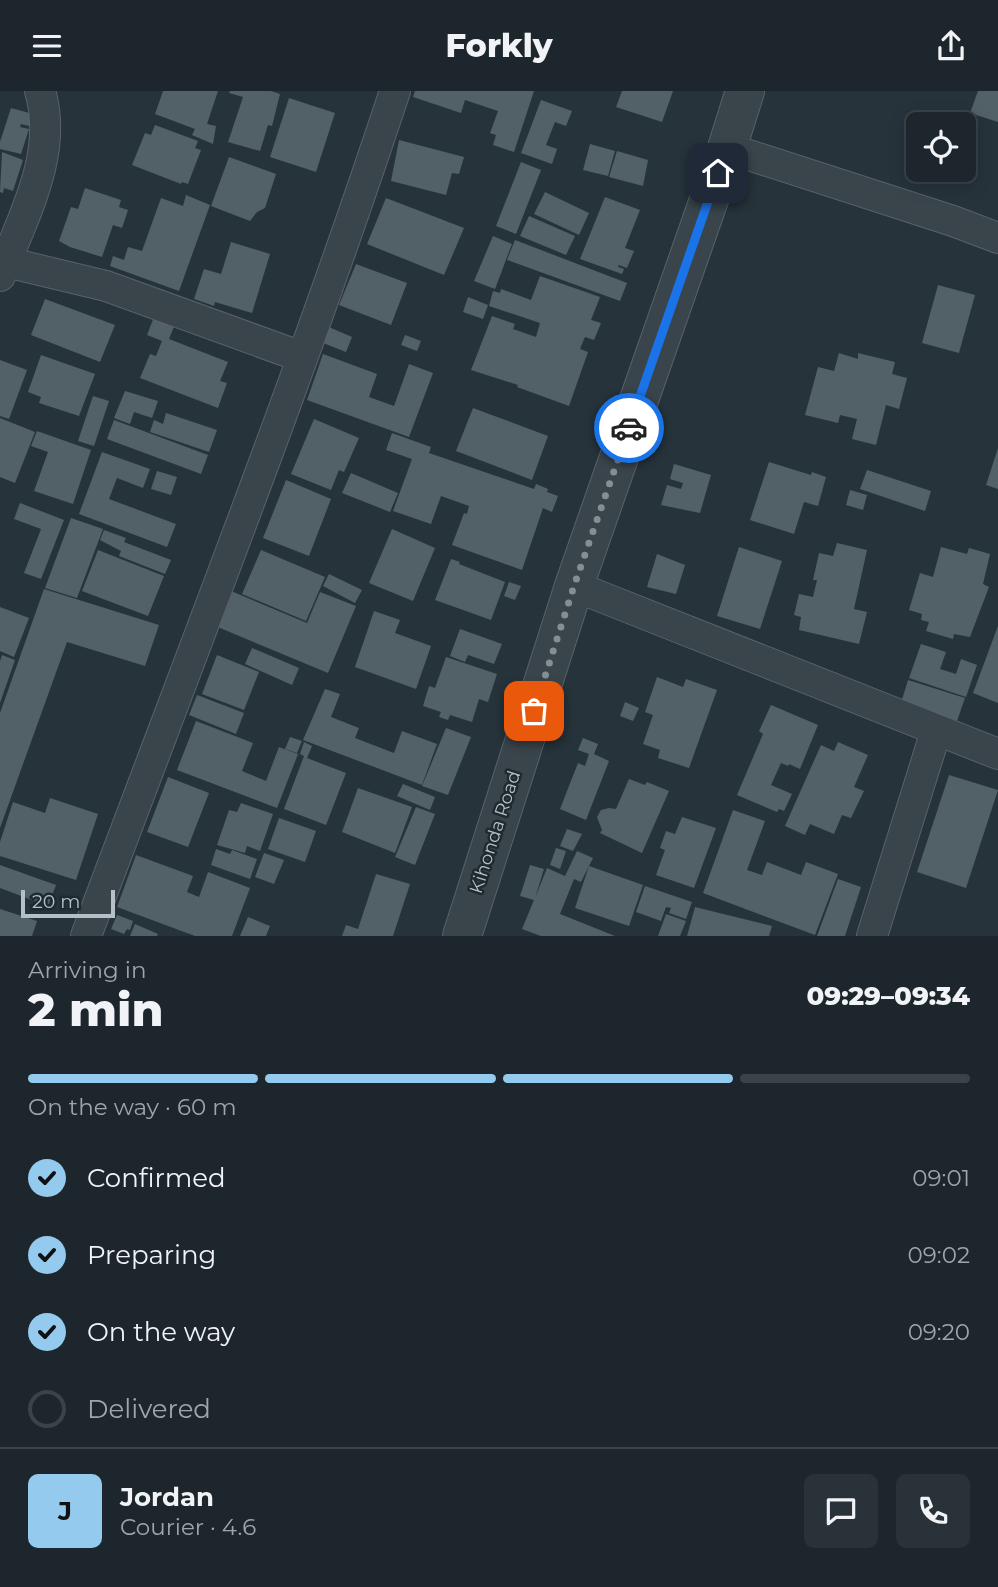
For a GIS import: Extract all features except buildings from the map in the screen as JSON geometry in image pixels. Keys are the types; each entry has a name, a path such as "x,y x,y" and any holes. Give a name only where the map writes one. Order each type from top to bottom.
{"street":[{"path":"40,91 46,111 45,137 37,181 3,269 106,286 302,357"},
{"path":"86,936 302,357 395,91"},
{"name":"Kihonda Road","path":"462,936 574,586 745,91"},
{"path":"727,148 998,238"},
{"path":"574,586 998,754"},
{"path":"872,936 936,731"}],"way so far":[{"path":"534,711 629,428"}],"route":[{"path":"629,428 718,173"}]}
